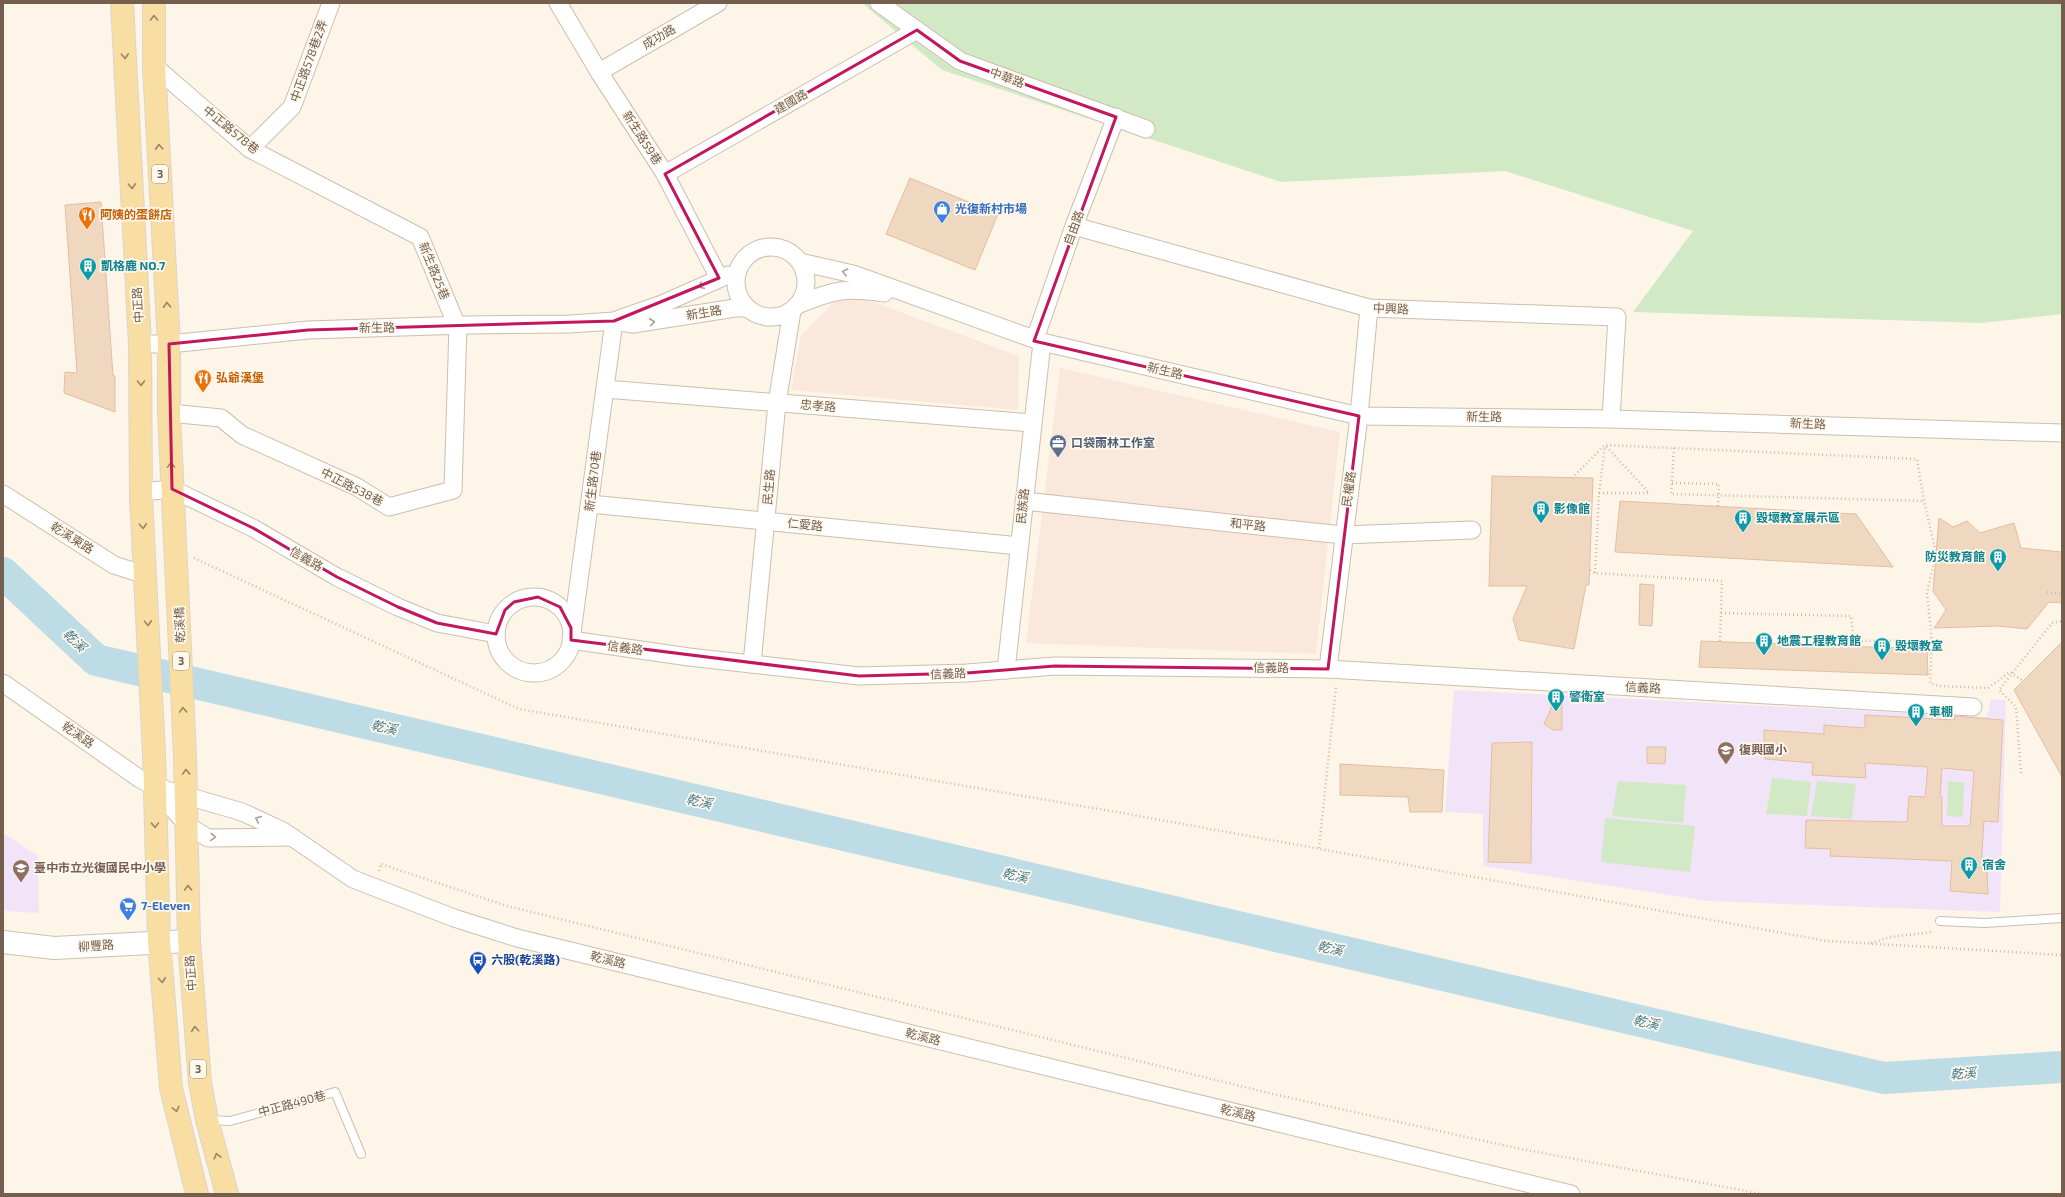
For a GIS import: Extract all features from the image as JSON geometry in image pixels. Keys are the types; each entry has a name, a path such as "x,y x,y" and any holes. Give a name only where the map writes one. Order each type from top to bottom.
{"main road":[{"name":"中正路","path":"122,3 140,344 145,579"},
{"name":"3","path":"154,3 154,66 169,344 169,413 176,549"},
{"name":"乾溪橋","path":"176,549 185,749"},
{"path":"145,579 154,753 159,941 171,1088 197,1194"},
{"name":"中正路","path":"185,749 188,941 200,1083 207,1120 227,1194"}],"street":[{"name":"新生路59巷","path":"558,3 599,72 665,174 718,278"},
{"name":"成功路","path":"599,72 718,3"},
{"name":"中華路","path":"879,3 960,61 1146,129"},
{"name":"中正路578巷2弄","path":"250,149 292,107 332,4"},
{"name":"建國路","path":"665,174 917,30"},
{"name":"中正路578巷","path":"154,66 250,149 357,205"},
{"name":"自由路","path":"1038,341 1074,226 1116,117"},
{"name":"新生路25巷","path":"357,205 420,237 458,326"},
{"name":"中興路","path":"1074,226 1369,308 1617,317 1611,419"},
{"name":"新生路","path":"921,300 865,290 835,290 796,307 783,316 772,318 763,317 747,308 737,292 735,283 743,262 750,254 761,249 772,247 783,249 792,254 800,262 853,274 908,293 921,300 1038,341 1359,416 1611,419 2062,432"},
{"path":"796,307 807,284 805,272 800,262"},
{"name":"新生路","path":"614,321 662,304 718,278 738,272"},
{"name":"民生路","path":"752,664 777,403 796,307"},
{"name":"新生路","path":"140,344 169,344 308,330 570,324 614,321 633,324 735,308 747,308"},
{"name":"民權路","path":"1332,669 1343,535 1359,416 1369,308"},
{"name":"新生路70巷","path":"571,640 614,321"},
{"name":"中正路538巷","path":"169,413 221,418 242,435 357,487 390,507 453,490 458,326"},
{"name":"民族路","path":"1006,670 1032,423 1038,341"},
{"name":"忠孝路","path":"604,389 1032,423"},
{"path":"142,492 172,489"},
{"name":"信義路","path":"172,489 253,528 337,577 398,607 437,623 496,634"},
{"name":"乾溪東路","path":"3,494 114,564 145,579"},
{"name":"和平路","path":"1024,501 1343,535 1472,530"},
{"name":"仁愛路","path":"590,504 1019,546"},
{"path":"538,597 550,600 560,607 567,617 571,628 571,640 568,652 560,662 549,669 530,672 513,666 503,657 498,646 496,634 498,621 505,610 514,602 526,598 538,597"},
{"name":"信義路","path":"571,640 752,664 859,676 967,673 1055,666 1332,669 1973,707"},
{"name":"乾溪路","path":"3,683 140,779 154,786 242,812 283,830 292,838 353,879 454,918 517,938 1571,1194"},
{"name":"乾溪路","path":"154,786 187,825 208,838 292,838"},
{"name":"柳豐路","path":"3,942 54,948 159,941 188,941"}],"lane":[{"path":"1940,920 1984,923 2062,918"},
{"name":"中正路490巷","path":"207,1120 230,1121 335,1092 361,1154"}],"path":[{"path":"1599,493 1649,492 1605,445"},
{"path":"1595,573 1599,493 1605,445"},
{"path":"1572,478 1605,445 1917,459 1924,501 1936,553 1927,593 1932,640 1930,683 1939,686 1988,688 2010,672 2023,681"},
{"path":"1674,448 1671,494 1924,501"},
{"path":"1672,483 1719,484 1718,506"},
{"path":"176,549 519,709 1122,813 1827,941 2062,954"},
{"path":"1590,570 1595,573 1722,581 1720,641"},
{"path":"2047,592 2062,594"},
{"path":"1721,613 1851,616 1854,640"},
{"path":"2021,773 2016,707 1999,690 2052,623 2062,621"},
{"path":"1830,645 1854,640 1932,640"},
{"path":"1319,848 1332,669"},
{"path":"381,864 507,906 1273,1094 1516,1148 1762,1194"},
{"path":"1869,943 1890,937 1937,932"}],"highlighted area":[{"path":"917,30 960,61 1116,117 1034,341 1359,416 1328,669 1055,666 967,673 859,676 571,640 571,628 560,607 538,597 514,602 505,610 496,634 437,623 398,607 337,577 253,528 172,489 169,344 308,330 614,321 719,278 665,174"}],"shaded area":[{"path":"860,297 1019,356 1018,410 791,390 801,336 834,302"},
{"path":"1060,368 1340,432 1316,654 1026,643"},
{"name":"復興國小","path":"1454,690 1987,717 1991,699 2006,700 2000,912 1708,901 1483,866 1483,814 1445,812"},
{"name":"臺中市立光復國民中小學","path":"3,833 38,856 39,913 3,911"}],"green space":[{"path":"862,3 2062,3 2062,314 1982,323 1633,312 1693,231 1505,171 1281,182 942,70"},
{"path":"1772,778 1811,782 1807,816 1766,814"},
{"path":"1618,781 1686,785 1683,823 1612,816"},
{"path":"1817,781 1856,784 1852,819 1811,816"},
{"path":"1948,781 1964,783 1963,817 1947,816"},
{"path":"1605,818 1695,826 1690,872 1601,862"}],"building":[{"name":"光復新村市場","path":"910,178 998,214 975,270 886,234"},
{"name":"凱格鹿 NO.7","path":"101,202 113,376 115,376 115,412 64,393 65,372 77,373 65,205"},
{"name":"影像館","path":"1492,476 1593,478 1589,585 1586,585 1574,649 1519,640 1513,619 1527,586 1489,586"},
{"name":"毀壞教室展示區","path":"1620,501 1856,514 1893,567 1615,552"},
{"name":"防災教育館","path":"1939,518 1953,527 1967,521 1980,533 2014,523 2021,548 2062,552 2062,603 2049,602 2027,629 1998,626 1934,628 1946,610 1933,591"},
{"path":"1640,584 1654,585 1652,626 1639,625"},
{"path":"1701,641 1927,649 1928,675 1699,667"},
{"path":"2062,642 2062,777 2014,690"},
{"name":"警衛室","path":"1558,693 1562,693 1562,730 1553,730 1544,724"},
{"path":"1865,715 1954,720 1955,716 2003,720 1998,822 1984,821 1981,868 1987,869 1988,894 1950,891 1952,861 1830,856 1831,849 1805,848 1806,820 1907,822 1909,796 1925,797 1928,767 1865,763 1866,778 1812,775 1813,763 1765,759 1764,730 1824,734 1824,725 1865,728","holes":["1942,768 1974,771 1970,826 1942,826 1942,797 1940,797"]},
{"path":"1532,742 1531,863 1488,862 1492,743"},
{"path":"1647,747 1666,747 1665,764 1647,763"},
{"path":"1340,764 1444,770 1442,812 1410,812 1408,797 1340,795"}],"waterway":[{"name":"乾溪","path":"3,573 96,660 1884,1078 2062,1067"}],"place":[{"name":"光復新村市場","path":"942,224"},
{"name":"阿姨的蛋餅店","path":"87,230"},
{"name":"凱格鹿 NO.7","path":"88,281"},
{"name":"弘爺漢堡","path":"203,393"},
{"name":"口袋雨林工作室","path":"1058,458"},
{"name":"影像館","path":"1541,524"},
{"name":"毀壞教室展示區","path":"1743,533"},
{"name":"防災教育館","path":"1998,572"},
{"name":"地震工程教育館","path":"1764,656"},
{"name":"毀壞教室","path":"1882,661"},
{"name":"警衛室","path":"1556,712"},
{"name":"車棚","path":"1916,727"},
{"name":"復興國小","path":"1726,765"},
{"name":"宿舍","path":"1969,880"},
{"name":"臺中市立光復國民中小學","path":"21,883"},
{"name":"7-Eleven","path":"128,921"},
{"name":"六股(乾溪路)","path":"478,975"}]}
